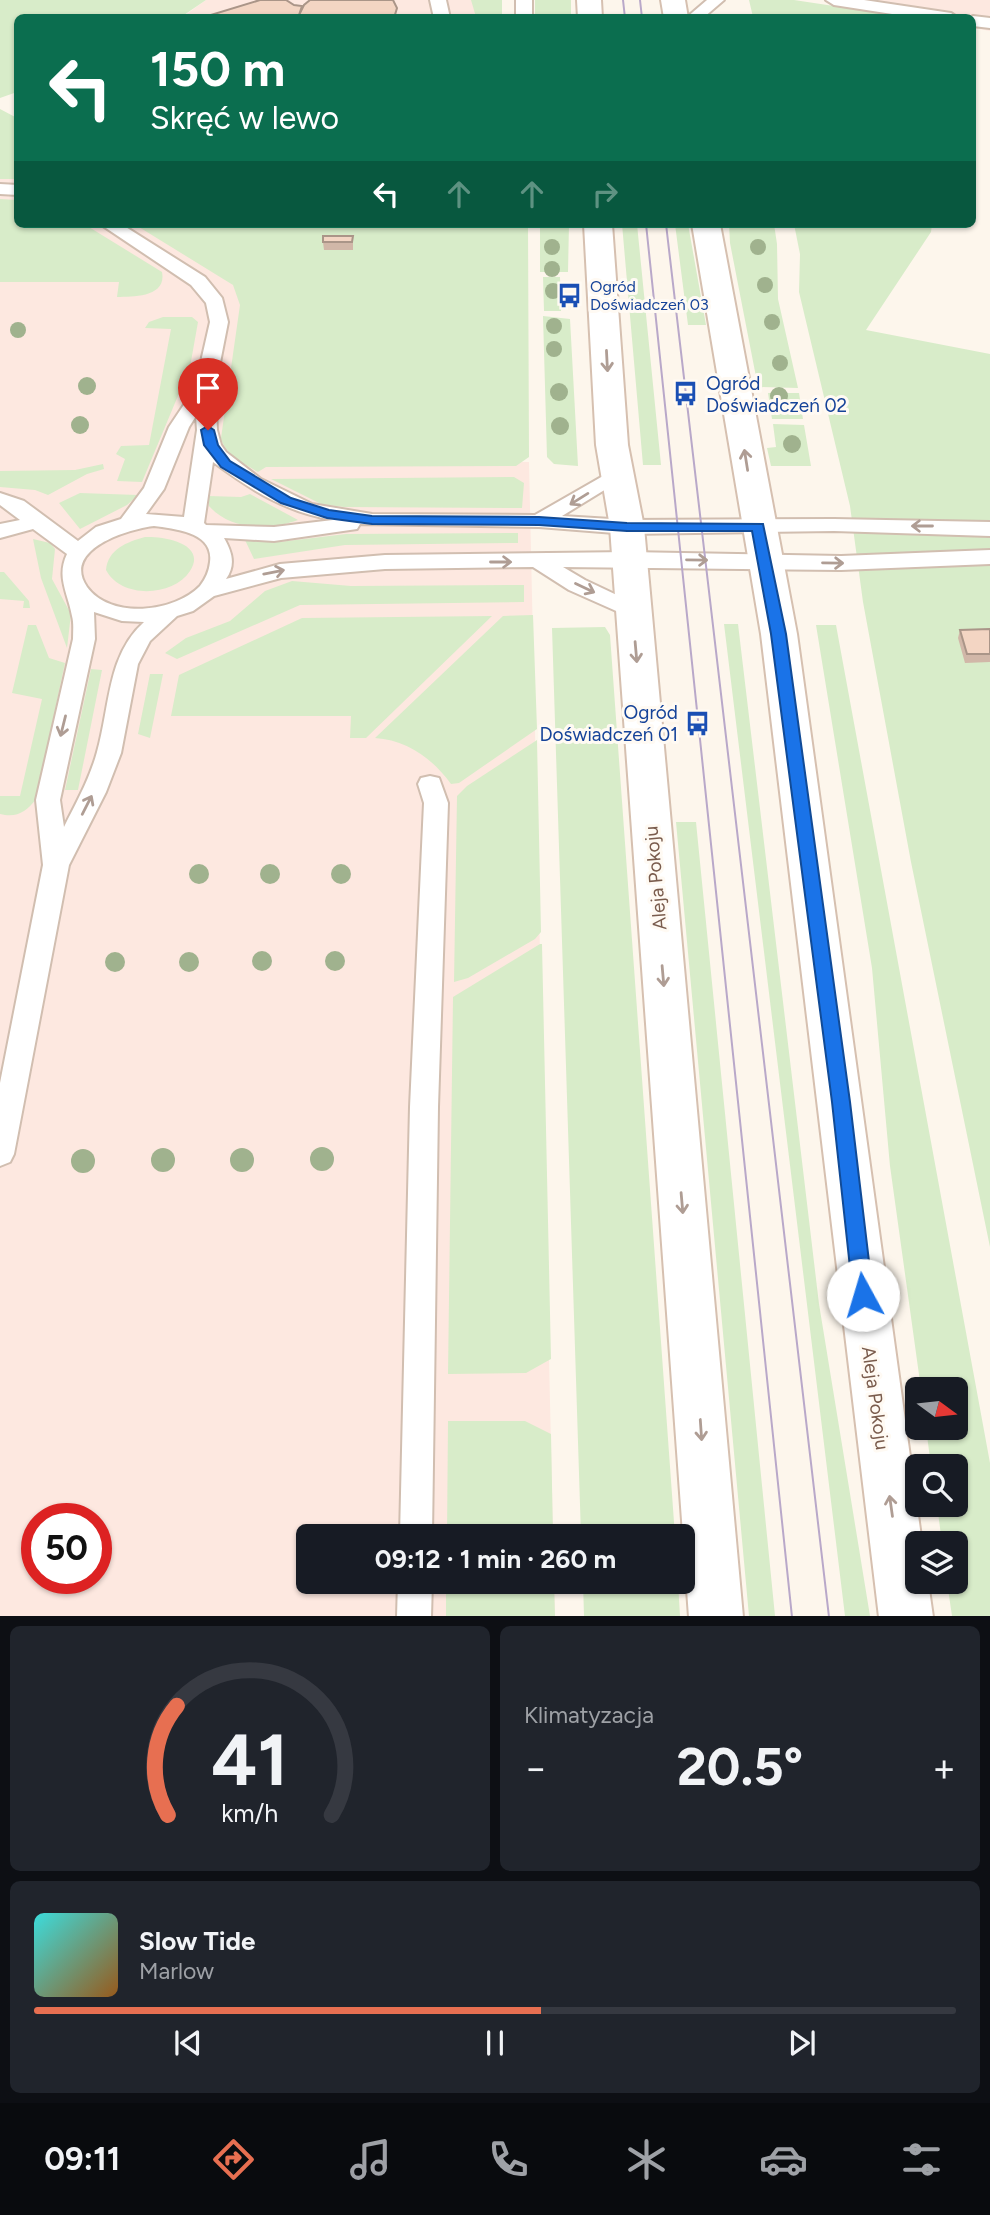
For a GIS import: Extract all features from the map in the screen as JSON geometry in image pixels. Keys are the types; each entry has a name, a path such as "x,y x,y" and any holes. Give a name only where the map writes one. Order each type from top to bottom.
{"main road":[{"name":"Aleja Pokoju","path":"597,228 612,445 628,543 716,1616"},
{"name":"Aleja Pokoju","path":"707,228 786,689 906,1616"}],"lane":[{"path":"698,14 716,0"},
{"path":"834,0 925,14"},
{"path":"116,228 184,270 198,281 215,302 219,322 205,388 208,430 211,445 218,456 254,483 307,509 372,520 539,521 628,543 762,544 841,563 990,557"},
{"path":"129,523 154,489 179,427 205,388"},
{"path":"198,529 208,430"},
{"path":"539,521 617,474"},
{"path":"0,499 22,507 36,522 50,528 78,553"},
{"path":"56,865 48,800 84,639 85,618 71,574 78,553 100,534 129,523 162,520 198,529 298,532 372,520"},
{"path":"0,531 36,522"},
{"path":"208,591 280,570 321,566 385,562 539,561 628,543 762,544 956,526 990,529"},
{"path":"78,591 100,608 120,613 146,615 189,604 208,591 220,576 223,559 217,544 198,529"},
{"path":"539,561 577,585 632,611"},
{"path":"0,1154 56,865 94,792 109,754 127,664 141,638 169,611"},
{"path":"416,1524 424,1107 436,803 430,783"},
{"path":"414,1616 415,1594"}],"shaded area":[{"path":"206,0 502,0 501,14 187,14"},
{"path":"869,0 990,0 990,31 976,29 976,14 950,14 951,11"},
{"path":"0,171 14,172 14,228 154,228 236,287 246,315 252,458 529,462 553,1524 296,1524 296,1594 554,1594 555,1616 0,1616"}],"green space":[{"path":"0,0 206,0 185,14 14,14 14,93 0,98"},
{"path":"471,0 502,0 502,14 475,14"},
{"path":"535,0 571,0 571,14 535,14"},
{"path":"749,0 794,0 887,14 752,14"},
{"path":"0,109 14,116 14,179 0,179"},
{"path":"0,199 14,200 14,228 90,228 162,272 162,280 154,291 132,297 117,297 119,282 0,282"},
{"path":"140,228 528,228 529,457 516,466 266,467 258,472 235,458 226,449 221,438 240,305 233,285"},
{"path":"540,228 569,228 568,272 540,272"},
{"path":"622,228 637,228 661,465 643,465"},
{"path":"676,228 689,228 706,325 688,325"},
{"path":"729,228 775,228 778,299 798,388 758,387"},
{"path":"795,228 932,228 866,330 990,354 990,1247 911,862 863,602 850,506 799,292 800,254"},
{"path":"543,277 560,277 561,311 544,311"},
{"path":"543,316 570,319 578,466 554,464 547,457"},
{"path":"163,317 192,317 198,322 190,367 142,482 117,481 125,459 116,454 121,446 149,445 171,329 145,328 149,322"},
{"path":"768,393 799,393 803,419 772,419"},
{"path":"773,424 804,425 811,466 771,466 767,448 776,447"},
{"path":"103,464 104,469 87,474 48,495 35,490 0,487 0,471 75,470"},
{"path":"514,477 524,483 522,508 344,507 321,504 271,479"},
{"path":"80,493 138,495 127,505 80,529 59,503"},
{"path":"250,494 298,520 275,526 250,526 228,520 209,506 209,496 241,497"},
{"path":"518,533 518,543 345,545 254,559 245,540 279,542 346,534"},
{"path":"145,537 171,540 188,548 194,561 182,580 160,590 147,591 123,586 113,579 106,570 110,557 125,544"},
{"path":"33,539 50,543 55,549 52,579 71,614 67,648 41,578"},
{"path":"0,572 4,572 29,601 30,608 23,608 24,601 0,599"},
{"path":"292,581 351,586 524,585 524,602 300,605 177,659 165,653 186,638 230,621 265,591"},
{"path":"533,615 537,729 459,783 451,784 418,752 398,743 375,738 503,616"},
{"path":"492,616 366,738 350,738 351,716 171,716 179,675 302,618"},
{"path":"724,624 738,624 819,1304 870,1616 845,1616"},
{"path":"28,625 36,625 49,658 65,663 36,799 21,813 6,815 0,814 0,796 20,796 42,699 12,693"},
{"path":"816,625 836,625 990,1463 990,1616 952,1616 949,1594 968,1594 968,1531 940,1531 939,1517 968,1517 968,1454 929,1454 928,1440 968,1440 968,1377 919,1377 890,1166 872,968"},
{"path":"605,627 610,635 674,1524 581,1524 552,628"},
{"path":"91,669 102,670 78,790 65,790"},
{"path":"150,674 163,674 150,738 138,734"},
{"path":"537,740 541,932 535,939 468,978 454,982 457,796 467,786"},
{"path":"676,822 696,822 775,1616 749,1616"},
{"path":"540,944 551,1359 526,1373 448,1374 453,997"},
{"path":"448,1421 525,1421 551,1434 553,1524 447,1524"},
{"path":"446,1594 554,1594 555,1616 446,1616"},
{"path":"583,1594 679,1594 680,1616 584,1616"}],"building":[{"path":"260,0 286,0 302,6 299,14 214,14"},
{"path":"310,0 393,0 397,8 395,14 300,14"},
{"path":"323,236 353,236 352,242 323,242"},
{"path":"990,629 990,654 967,654 960,630"}],"tram line":[{"path":"623,0 625,14"},
{"path":"640,0 642,14"},
{"path":"646,228 792,1616"},
{"path":"666,228 829,1616"}],"place":[{"name":"Ogród Doświadczeń 03","path":"570,295"},
{"name":"Ogród Doświadczeń 02","path":"686,394"},
{"name":"Ogród Doświadczeń 01","path":"698,723"}],"route":[{"path":"208,430 211,445 226,464 286,500 327,514 372,520 539,521 627,527 758,527 779,634 841,1102 863,1295"}]}
